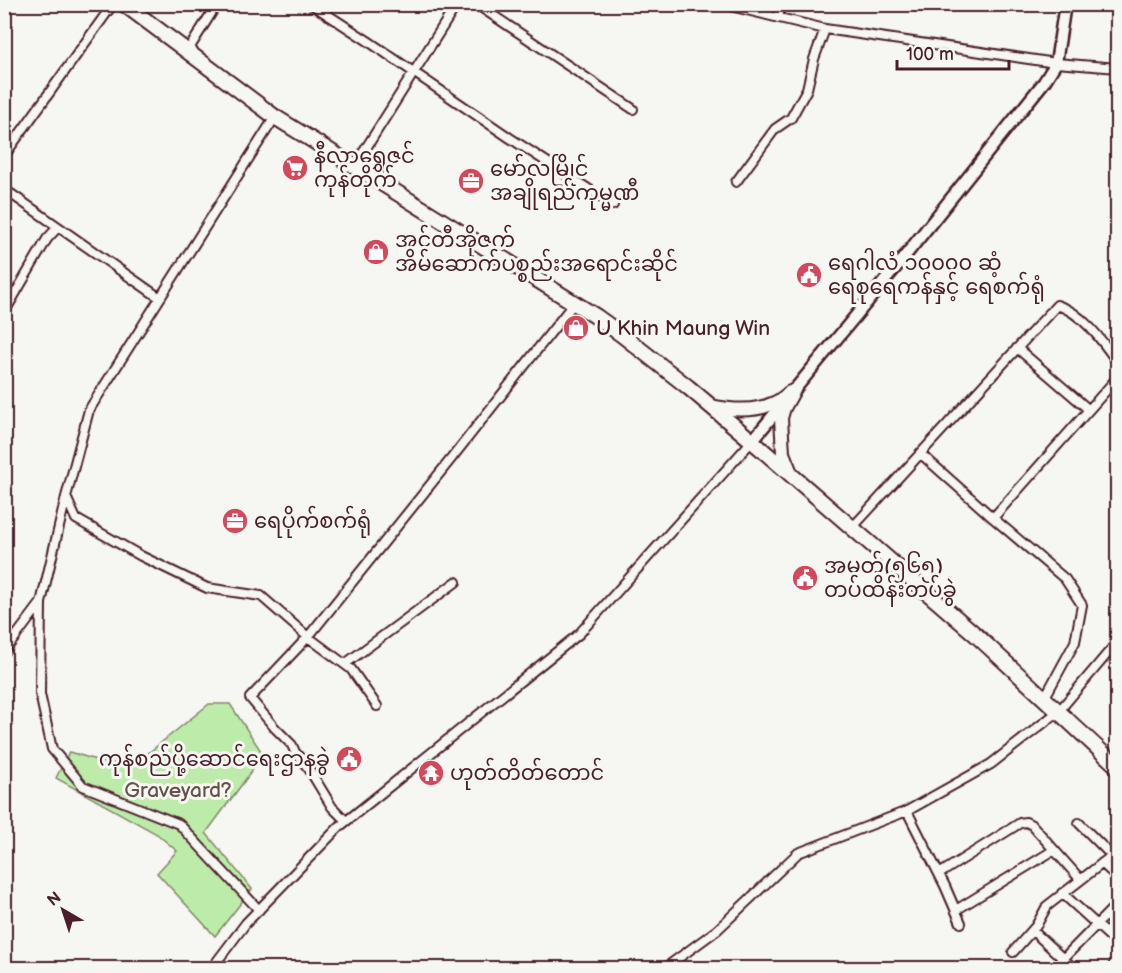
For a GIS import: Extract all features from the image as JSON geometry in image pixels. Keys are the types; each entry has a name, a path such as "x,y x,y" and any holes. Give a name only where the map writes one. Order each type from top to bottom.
{"highway":[{"path":"124,4 275,117 622,335 711,406 976,635 1118,767"}],"main road":[{"path":"752,441 897,266 1044,82 1056,63 1065,4"},
{"path":"711,406 739,410 768,405 794,390"},
{"path":"792,476 783,453 781,418 794,390"}],"street":[{"path":"4,156 113,4"},
{"path":"187,52 217,4"},
{"path":"311,4 613,205"},
{"path":"354,167 457,4"},
{"path":"476,4 633,109"},
{"path":"722,4 825,29 1056,63 1118,68"},
{"path":"778,18 782,4"},
{"path":"736,182 776,129 791,118 807,88 825,29"},
{"path":"260,910 179,824 83,786 52,749 40,694 41,603 88,411 275,117"},
{"path":"4,189 160,298"},
{"path":"4,313 47,239 58,227"},
{"path":"345,821 332,807 292,744 274,728 250,698 308,637 574,303"},
{"path":"852,528 1057,305 1068,308 1099,336 1118,363"},
{"path":"1017,348 1088,409"},
{"path":"993,518 1118,376"},
{"path":"212,969 246,923 339,826 579,634 752,441"},
{"path":"920,453 1065,579 1082,605 1075,642 1044,699"},
{"path":"66,497 76,519 141,556 207,588 261,596 308,637 351,669 377,706"},
{"path":"345,664 456,582"},
{"path":"4,652 41,603"},
{"path":"665,969 717,930 798,853 908,812 991,764 1059,711 1118,641"},
{"path":"908,812 961,922"},
{"path":"939,874 1024,822 1029,823 1080,879"},
{"path":"1013,952 1033,931 1044,908 1115,853 1079,824"},
{"path":"956,910 1054,850"},
{"path":"1102,863 1118,878"},
{"path":"1062,893 1118,944"},
{"path":"1054,969 1118,903"},
{"path":"1033,931 1073,969"},
{"path":"1111,969 1118,962"}],"green space":[{"name":"Graveyard?","path":"209,704 230,704 261,751 251,772 206,833 252,889 215,936 157,873 177,851 157,834 56,778 69,752 110,764 147,754"}],"place":[{"name":"နီလာရွှေဇင် ကုန်တိုက်","path":"295,168"},
{"name":"မော်လမြိုင် အချိုရည်ကုမ္မဏီ","path":"471,181"},
{"name":"အင်တီအိုဇက် အိမ်ဆောက်ပစ္စည်းအရောင်းဆိုင်","path":"376,252"},
{"name":"ရေဂါလံ ၁၀၀၀၀ ဆံ့ ရေစုရေကန်နှင့် ရေစက်ရုံ","path":"809,275"},
{"name":"U Khin Maung Win","path":"576,328"},
{"name":"ရေပိုက်စက်ရုံ","path":"235,521"},
{"name":"အမှတ်(၅၆၅) တပ်ထိန်းတပ်ခွဲ","path":"805,578"},
{"name":"ကုန်စည်ပို့ဆောင်ရေးဌာနခွဲ","path":"349,759"},
{"name":"ဟုတ်တိတ်တောင်","path":"431,773"}]}
